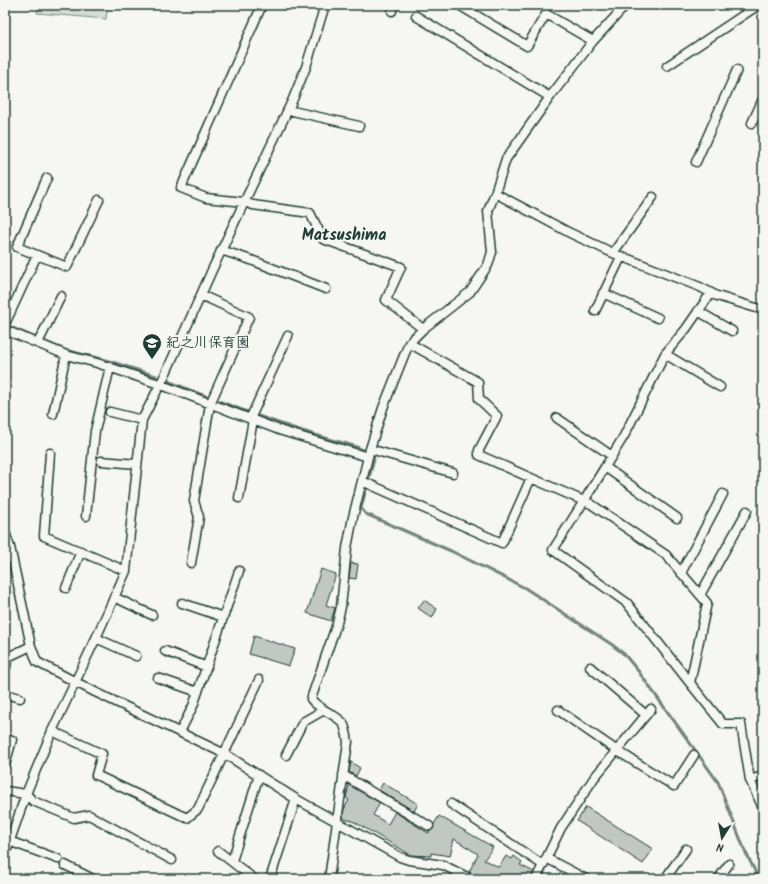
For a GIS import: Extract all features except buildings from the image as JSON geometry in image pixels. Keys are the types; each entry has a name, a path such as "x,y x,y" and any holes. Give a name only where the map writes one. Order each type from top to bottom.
{"street":[{"path":"262,5 180,188 206,198 244,202 253,205 310,213 323,239 401,267 386,300 423,329"},
{"path":"5,855 7,840 52,731 76,682 126,571 142,420 159,384 165,375 221,250 288,110 306,67 325,5"},
{"path":"459,5 526,46 546,14 593,41"},
{"path":"329,879 348,742 347,734 342,722 315,704 311,699 337,624 341,607 347,548 353,517 366,483 369,453 383,408 409,343 423,329 470,292 488,265 492,252 488,211 506,159 550,97 593,41 626,5"},
{"path":"667,66 757,6"},
{"path":"416,16 550,97"},
{"path":"696,162 737,70"},
{"path":"752,123 763,99"},
{"path":"288,110 359,126"},
{"path":"48,178 16,246 67,267 99,200"},
{"path":"495,193 570,233 617,255 711,293 763,310"},
{"path":"595,311 617,255 653,197"},
{"path":"221,250 326,289"},
{"path":"5,323 37,255"},
{"path":"603,293 658,318"},
{"path":"711,293 686,329 665,354 624,436 553,550 627,603 722,724 741,724 750,780 763,808"},
{"path":"191,563 199,517 194,501 212,400 249,317 201,295"},
{"path":"39,341 61,296"},
{"path":"698,311 732,331"},
{"path":"5,330 39,341 66,355 110,367 212,400 282,431 453,473"},
{"path":"239,498 252,417 288,336"},
{"path":"409,343 478,382 479,399 497,416 479,450 479,455 591,504 666,555 707,603 690,683"},
{"path":"665,354 720,387"},
{"path":"52,414 66,355"},
{"path":"86,516 95,431 110,367"},
{"path":"110,412 142,420"},
{"path":"557,418 612,456"},
{"path":"50,453 44,536 126,571"},
{"path":"101,461 137,464"},
{"path":"605,467 677,518"},
{"path":"366,483 502,543 531,478"},
{"path":"681,572 723,494"},
{"path":"700,595 747,511"},
{"path":"5,532 10,547 30,646 37,662 225,754 296,798 400,857 409,860 443,865 471,879"},
{"path":"66,588 81,551"},
{"path":"180,732 193,706 239,571"},
{"path":"114,597 152,615"},
{"path":"182,603 224,617"},
{"path":"96,638 136,656"},
{"path":"5,671 8,656 30,646"},
{"path":"165,651 207,667"},
{"path":"536,879 561,828 594,778 648,712 590,667"},
{"path":"158,678 198,692"},
{"path":"52,731 102,754 96,775 187,818 198,809 259,680"},
{"path":"5,694 20,698"},
{"path":"286,755 303,722 324,710"},
{"path":"558,710 616,750 674,786 694,755"},
{"path":"5,740 12,740 5,765"},
{"path":"232,862 259,775"},
{"path":"343,775 429,826"},
{"path":"750,780 763,776"},
{"path":"5,791 26,794 33,801 74,818 89,815 172,860"},
{"path":"270,879 296,798"},
{"path":"451,804 544,862 586,879"},
{"path":"7,840 58,858"},
{"path":"665,879 686,849"},
{"path":"218,851 254,879"},
{"path":"718,879 729,864"},
{"path":"65,865 93,879"}],"shaded area":[{"path":"38,5 108,5 106,19 37,13"}],"waterway":[{"path":"5,325 65,350 106,360 156,376"},
{"path":"165,380 267,419 366,451 374,459 361,508 366,514 451,551 525,588 624,654 639,672 718,782 745,851 759,879"}],"place":[{"name":"紀之川保育園","path":"152,360"}],"district":[{"name":"Matsushima","path":"344,235"}]}
